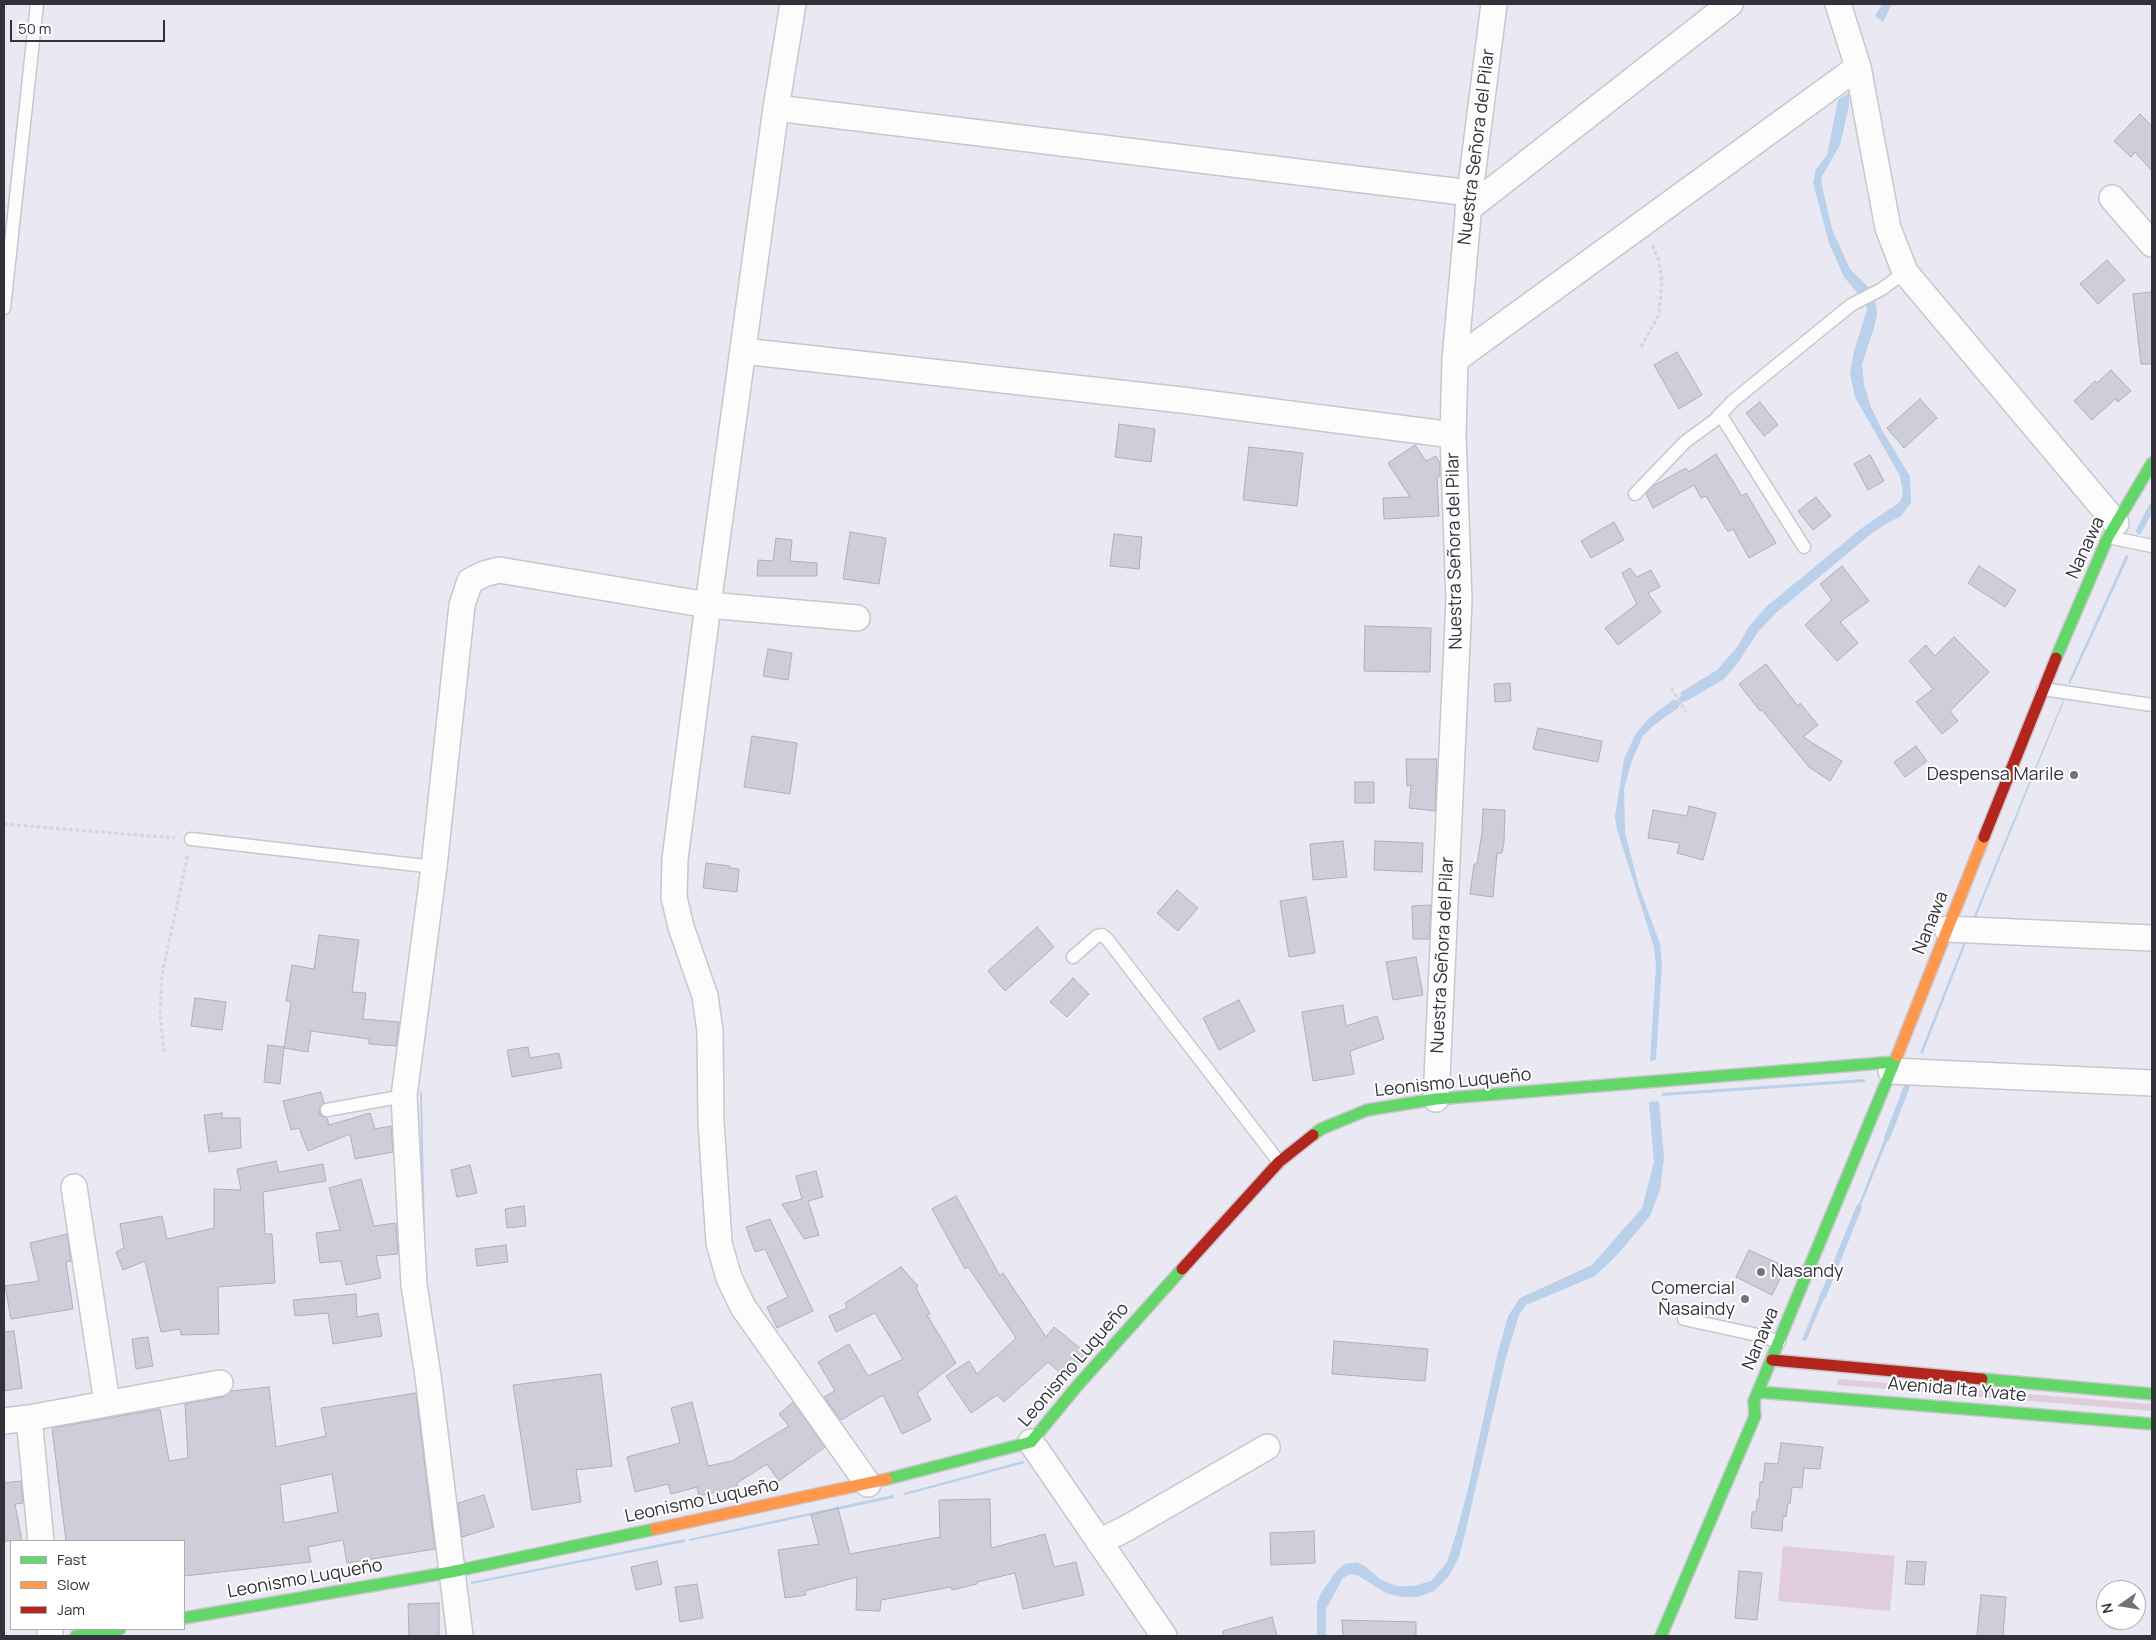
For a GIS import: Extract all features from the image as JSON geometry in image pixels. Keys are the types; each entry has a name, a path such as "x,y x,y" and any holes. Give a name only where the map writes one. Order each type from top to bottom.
{"street":[{"path":"794,4 776,108 708,605 675,859 674,897 681,927 705,996 710,1031 712,1122 719,1243 729,1278 743,1307 868,1484"},
{"name":"Nuestra Señora del Pilar","path":"1436,1099 1459,600 1453,435 1455,360 1469,201 1494,4"},
{"path":"776,108 1469,201 1730,4"},
{"path":"1838,4 1858,67 1888,228 1905,272 2112,530"},
{"path":"1455,360 1858,67"},
{"path":"2112,198 2152,244"},
{"path":"743,352 1182,400 1453,435"},
{"name":"Nanawa","path":"1661,1636 1755,1416 1756,1397 1893,1067 2043,689 2112,530 2152,463"},
{"path":"460,1636 428,1376 414,1285 404,1096 434,867 462,605 470,581 484,574 499,570 708,605 857,618"},
{"path":"1947,929 2152,938"},
{"path":"1893,1067 2152,1083"},
{"name":"Leonismo Luqueño","path":"185,1618 451,1572 868,1484 1031,1442 1078,1386 1279,1162 1308,1138 1343,1119 1367,1110 1436,1099 1893,1067"},
{"path":"74,1186 108,1402"},
{"name":"Avenida Ita Yvate","path":"1772,1360 2146,1408"},
{"path":"4,1421 220,1383"},
{"name":"Nanawa","path":"1741,1412 1756,1397"},
{"name":"Avenida Ita Yvate","path":"1756,1397 2146,1408"},
{"path":"28,1418 41,1540"},
{"path":"1031,1442 1164,1636"},
{"path":"1099,1542 1127,1528 1267,1447"},
{"path":"76,1636 114,1630"}],"lane":[{"path":"4,308 36,4"},
{"path":"1635,494 1684,442 1720,414 1733,401 1852,305 1882,289 1905,272"},
{"path":"1720,414 1804,547"},
{"path":"2112,530 2152,546"},
{"path":"2043,689 2152,705"},
{"path":"192,839 434,867"},
{"path":"1073,957 1097,936 1102,935 1279,1162"},
{"path":"327,1110 404,1096"},
{"path":"1684,1319 1762,1336 1779,1342"}],"path":[{"path":"1641,347 1659,314 1662,281 1658,258 1642,223"},
{"path":"1670,688 1686,712"},
{"path":"4,824 192,839 162,974 160,1014 164,1052"}],"shaded area":[{"path":"1838,1379 2152,1404 2152,1411 1837,1385"},
{"path":"1783,1546 1895,1556 1890,1611 1778,1601"}],"water":[{"path":"1882,4 1892,4 1883,22 1875,16"},
{"path":"1849,93 1849,106 1840,145 1821,178 1832,229 1850,269 1871,290 1876,305 1877,315 1874,328 1862,364 1864,385 1871,407 1882,430 1910,476 1911,503 1901,516 1871,534 1776,613 1758,632 1737,664 1724,679 1685,702 1680,693 1717,670 1738,646 1750,625 1767,606 1862,528 1900,502 1903,494 1900,476 1855,397 1850,374 1854,351 1867,310 1865,302 1844,277 1829,243 1813,183 1816,169 1827,155 1838,100"},
{"path":"2126,555 2129,556 2070,684 2068,683"},
{"path":"1674,699 1679,707 1653,726 1643,736 1632,760 1624,789 1625,833 1639,887 1660,944 1662,964 1656,1060 1650,1061 1656,966 1654,947 1617,829 1615,817 1624,759 1636,733 1649,718"},
{"path":"2064,701 1976,917 1974,916"},
{"path":"1964,942 1966,943 1923,1053 1920,1053"},
{"path":"1865,1079 1865,1082 1662,1096 1662,1093"},
{"path":"420,1092 422,1092 426,1284 423,1285"},
{"path":"1659,1101 1664,1158 1660,1190 1650,1216 1617,1255 1595,1276 1526,1305 1519,1315 1506,1357 1459,1557 1449,1576 1434,1591 1418,1597 1402,1597 1386,1593 1357,1575 1351,1574 1343,1578 1326,1609 1326,1636 1317,1636 1317,1603 1321,1593 1344,1564 1357,1562 1381,1580 1397,1586 1413,1586 1431,1581 1447,1562 1468,1489 1497,1356 1508,1316 1520,1298 1592,1265 1642,1208 1654,1162 1649,1102"},
{"path":"1888,1130 1891,1132 1857,1215 1855,1214"},
{"path":"1823,1288 1828,1289 1806,1341 1802,1340"},
{"path":"1023,1461 1025,1463 905,1495 904,1493"},
{"path":"893,1495 894,1498 689,1541 689,1539"},
{"path":"685,1539 685,1542 471,1584 471,1582"}],"building":[{"path":"2140,114 2152,126 2152,171 2135,152 2131,157 2114,141"},
{"path":"2107,260 2125,280 2098,304 2080,284"},
{"path":"2152,292 2152,364 2141,364 2133,294"},
{"path":"1677,352 1702,395 1679,409 1654,365"},
{"path":"2111,370 2131,391 2118,402 2115,399 2092,420 2074,401 2095,381 2097,383"},
{"path":"1920,399 1937,418 1904,448 1887,428"},
{"path":"1760,402 1778,425 1764,436 1746,413"},
{"path":"1119,424 1155,429 1151,462 1115,457"},
{"path":"1415,445 1426,461 1436,456 1440,463 1440,476 1437,478 1439,516 1384,519 1383,498 1410,497 1388,463"},
{"path":"1249,447 1303,453 1297,506 1243,500"},
{"path":"1716,454 1742,496 1746,493 1776,543 1749,558 1733,529 1728,532 1706,496 1701,498 1694,485 1653,508 1646,494 1653,486 1686,468 1689,472"},
{"path":"1870,455 1884,481 1868,490 1854,464"},
{"path":"1816,497 1831,516 1813,530 1798,511"},
{"path":"1614,522 1624,540 1591,558 1581,541"},
{"path":"850,532 886,538 879,584 843,579"},
{"path":"1114,534 1142,537 1139,569 1110,566"},
{"path":"776,538 792,540 790,561 817,563 817,576 757,576 758,560 773,561"},
{"path":"1842,566 1869,601 1840,622 1858,643 1837,661 1805,625 1832,600 1820,584"},
{"path":"1979,566 2016,590 2005,607 1968,583"},
{"path":"1630,568 1637,577 1651,570 1660,587 1648,593 1661,612 1618,645 1605,628 1637,604 1622,573"},
{"path":"1365,626 1431,628 1430,672 1364,671"},
{"path":"1954,637 1989,672 1950,711 1958,721 1942,734 1916,702 1933,689 1909,661 1926,645 1935,656"},
{"path":"768,649 792,653 788,680 763,676"},
{"path":"1766,664 1798,706 1800,703 1818,725 1803,737 1842,761 1830,781 1809,767 1739,684"},
{"path":"1510,683 1511,701 1495,702 1494,684"},
{"path":"1538,728 1602,741 1598,762 1533,749"},
{"path":"752,736 797,743 790,794 744,787"},
{"path":"1916,746 1927,761 1905,777 1894,762"},
{"path":"1406,759 1437,759 1435,811 1409,808 1411,785 1407,786"},
{"path":"1355,782 1374,782 1374,803 1355,803"},
{"path":"1689,806 1716,813 1703,860 1677,853 1680,843 1648,838 1653,810 1687,816"},
{"path":"1483,809 1505,810 1504,842 1502,853 1497,853 1493,897 1470,894 1474,864 1477,864 1482,833"},
{"path":"1343,841 1347,877 1313,880 1310,844"},
{"path":"1375,841 1423,843 1422,872 1374,870"},
{"path":"706,863 739,869 737,892 703,888"},
{"path":"1177,890 1198,908 1178,931 1157,913"},
{"path":"1306,897 1315,953 1289,957 1280,901"},
{"path":"1431,905 1429,939 1413,939 1412,906"},
{"path":"1037,927 1054,947 1005,991 988,971"},
{"path":"319,935 359,940 352,992 366,993 363,1019 399,1022 396,1046 369,1044 369,1039 311,1031 308,1052 284,1048 291,1002 286,1001 292,965 314,969"},
{"path":"1416,957 1423,995 1393,1000 1386,962"},
{"path":"1073,978 1089,994 1067,1017 1050,1002"},
{"path":"195,998 226,1002 222,1030 191,1026"},
{"path":"1239,1000 1255,1031 1219,1050 1203,1018"},
{"path":"1343,1005 1346,1026 1377,1016 1384,1039 1350,1051 1354,1074 1313,1081 1302,1012"},
{"path":"268,1045 284,1047 280,1084 264,1082"},
{"path":"528,1047 530,1058 559,1053 562,1068 512,1077 507,1050"},
{"path":"321,1092 324,1103 320,1107 319,1112 321,1116 327,1118 329,1125 370,1113 375,1129 391,1126 393,1152 355,1159 350,1134 308,1151 299,1128 291,1130 283,1101"},
{"path":"222,1113 222,1118 240,1118 241,1148 209,1152 204,1115"},
{"path":"276,1161 279,1172 323,1164 326,1181 263,1192 265,1234 272,1234 275,1283 218,1287 219,1334 181,1335 180,1329 161,1332 145,1261 123,1270 116,1252 124,1248 120,1224 162,1216 167,1239 214,1228 214,1189 241,1190 237,1169"},
{"path":"470,1165 477,1193 457,1197 451,1170"},
{"path":"816,1171 823,1197 808,1201 819,1235 804,1239 782,1204 802,1199 796,1176"},
{"path":"361,1179 374,1226 396,1223 398,1254 376,1256 381,1278 346,1285 341,1261 320,1263 316,1233 340,1230 329,1188"},
{"path":"956,1196 1000,1276 1003,1273 1046,1337 1054,1327 1086,1353 1065,1377 1048,1362 1004,1402 997,1395 971,1413 946,1376 969,1361 977,1374 1016,1338 968,1267 965,1269 932,1209"},
{"path":"524,1206 526,1226 507,1228 505,1209"},
{"path":"770,1219 813,1311 777,1328 767,1307 788,1297 765,1249 755,1252 746,1227"},
{"path":"67,1234 71,1261 66,1262 73,1309 11,1319 5,1286 39,1281 30,1243"},
{"path":"506,1245 508,1262 477,1266 475,1249"},
{"name":"Nasandy","path":"1749,1250 1786,1267 1772,1295 1736,1277"},
{"path":"901,1267 918,1286 916,1288 930,1314 927,1315 956,1363 917,1393 931,1420 902,1434 883,1395 841,1420 824,1397 835,1391 818,1362 849,1344 868,1376 903,1359 875,1313 836,1332 829,1316 847,1308 845,1303"},
{"path":"356,1294 357,1317 378,1313 382,1336 333,1344 328,1313 295,1316 293,1300"},
{"path":"14,1331 22,1388 4,1391 4,1332"},
{"path":"148,1337 153,1366 136,1369 132,1339"},
{"path":"1334,1341 1428,1349 1425,1381 1332,1374"},
{"path":"601,1374 612,1466 576,1470 581,1502 532,1510 513,1385"},
{"path":"269,1387 276,1447 326,1436 321,1408 416,1393 435,1549 347,1563 343,1540 308,1547 311,1562 185,1576 185,1540 66,1540 52,1428 160,1409 169,1461 188,1458 185,1404 223,1397 231,1391","holes":["332,1474 338,1512 284,1523 280,1485"]},
{"path":"692,1402 708,1466 732,1461 789,1426 779,1414 793,1402 825,1447 779,1481 767,1464 737,1483 738,1487 699,1496 697,1487 671,1494 668,1484 635,1492 627,1457 680,1443 671,1408"},
{"path":"1781,1443 1823,1447 1820,1469 1804,1468 1802,1488 1792,1487 1786,1517 1783,1516 1782,1531 1751,1528 1752,1512 1756,1512 1765,1463 1778,1464"},
{"path":"21,1481 23,1503 15,1504 22,1540 4,1541 4,1483"},
{"path":"484,1495 494,1527 462,1537 458,1503"},
{"path":"990,1499 991,1548 1045,1534 1054,1567 1076,1562 1084,1595 1023,1609 1015,1573 952,1590 951,1587 881,1600 880,1611 856,1610 857,1577 805,1591 806,1595 785,1598 778,1550 819,1544 811,1515 838,1508 850,1554 940,1537 939,1500"},
{"path":"1314,1531 1315,1563 1271,1565 1270,1533"},
{"path":"657,1561 662,1584 636,1590 631,1567"},
{"path":"1907,1561 1926,1562 1924,1585 1905,1584"},
{"path":"1739,1571 1762,1573 1757,1620 1735,1618"},
{"path":"697,1584 703,1618 680,1622 675,1587"},
{"path":"1981,1595 2006,1597 2003,1636 1977,1636"},
{"path":"439,1603 439,1636 409,1636 408,1604"},
{"path":"1272,1617 1277,1636 1223,1636 1223,1631"},
{"path":"1342,1620 1416,1622 1416,1636 1343,1636"}],"waterway":[{"path":"2139,531 2152,506"},
{"path":"1671,708 1688,694"},
{"path":"1887,1138 1909,1081"},
{"path":"1823,1296 1859,1207"}],"traffic: fast":[{"path":"2056,658 2108,537 2152,463"},
{"path":"1661,1636 1755,1416 1754,1401 1897,1056"},
{"path":"1313,1135 1321,1129 1367,1110 1436,1099 1894,1062"},
{"path":"887,1479 1031,1442 1078,1385 1182,1269"},
{"path":"1982,1379 2152,1394"},
{"path":"1758,1392 2152,1424"},
{"path":"185,1618 451,1572 655,1529"},
{"path":"76,1636 114,1630"}],"traffic: slow":[{"path":"1897,1056 1984,837"},
{"path":"655,1529 887,1479"}],"traffic: jam":[{"path":"1984,837 2056,658"},
{"path":"1182,1269 1279,1162 1313,1135"},
{"path":"1772,1360 1982,1379"}],"place":[{"name":"Despensa Marile","path":"2074,775"},
{"name":"Nasandy","path":"1761,1272"},
{"name":"Comercial Ñasaindy","path":"1745,1299"}]}
